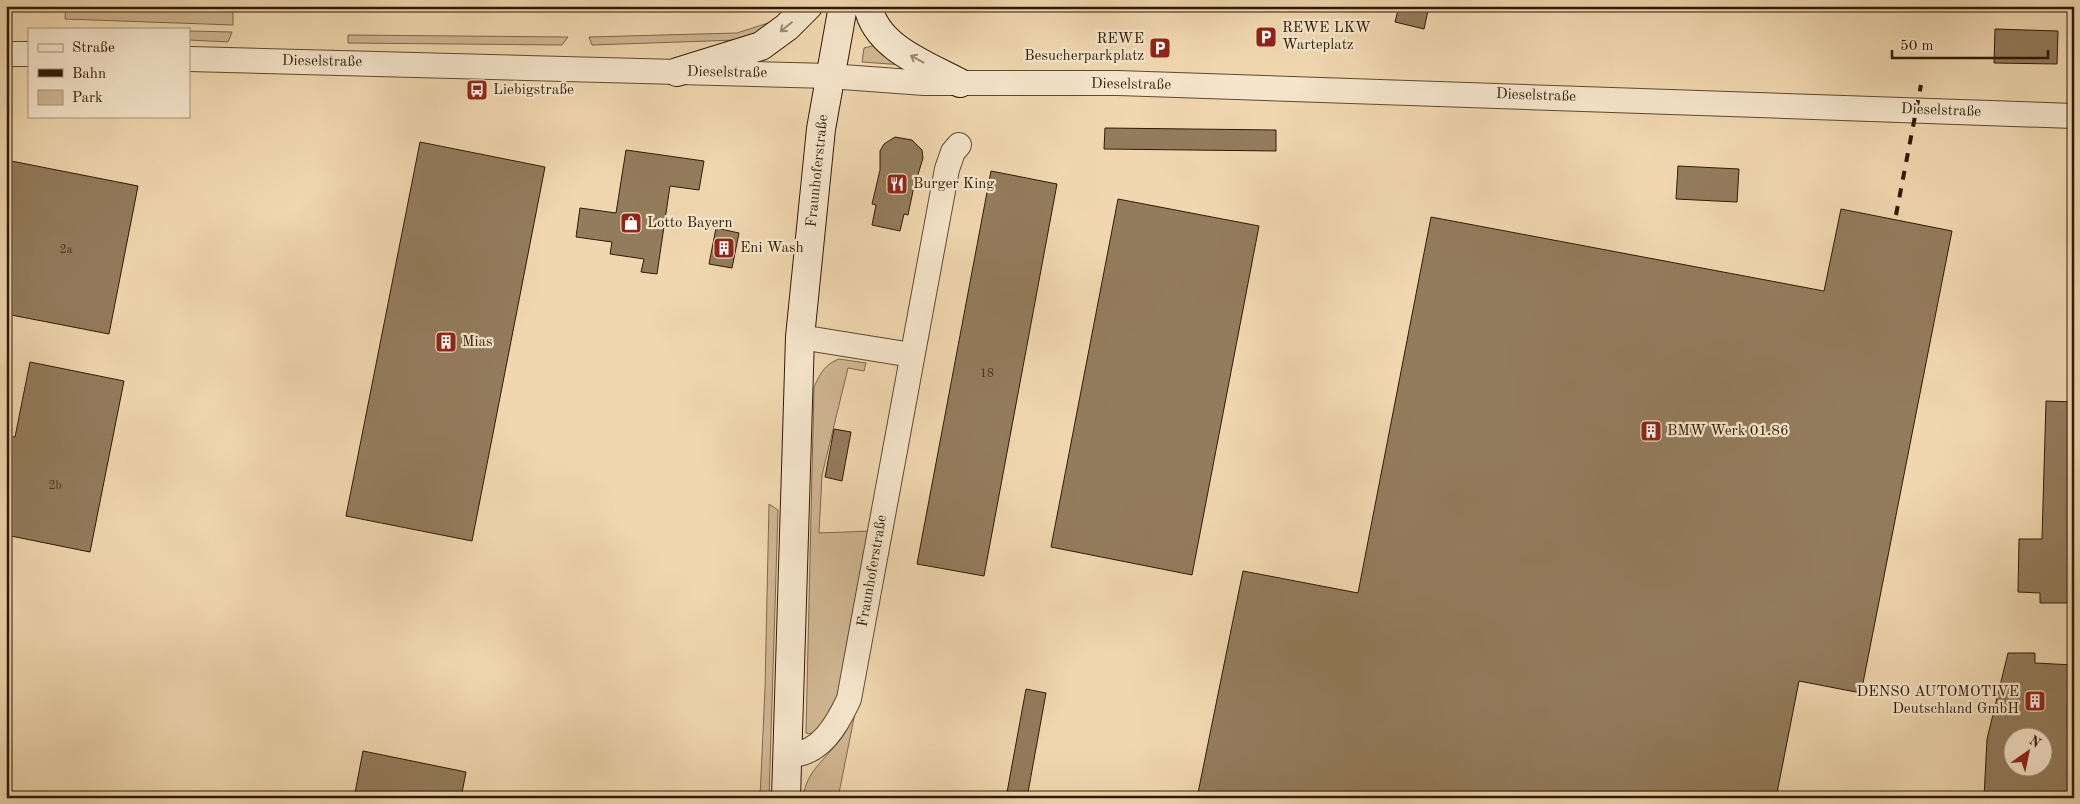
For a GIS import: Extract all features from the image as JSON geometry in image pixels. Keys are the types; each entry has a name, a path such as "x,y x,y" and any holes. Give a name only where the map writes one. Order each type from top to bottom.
{"main road":[{"path":"677,72 761,46 787,27 808,6"},
{"name":"Fraunhoferstraße","path":"786,798 789,755 797,384 800,337 821,134 829,76 843,6"},
{"path":"868,6 869,14 881,35 892,46 960,83"}],"street":[{"path":"6,54 28,54"},
{"name":"Dieselstraße","path":"190,59 829,76 924,83 1118,84 2074,116"},
{"name":"Fraunhoferstraße","path":"789,755 802,755 827,736 840,719 849,699 947,169 953,152 959,145"},
{"path":"800,337 912,355"}],"green space":[{"path":"66,6 223,6 233,13 233,25 65,19"},
{"path":"768,23 772,27 738,40 592,45 589,37 737,33"},
{"path":"190,31 232,32 228,42 190,40"},
{"path":"348,35 568,37 562,45 348,43"},
{"path":"876,45 903,65 862,62 864,48"},
{"path":"839,359 866,363 864,371 848,368 822,475 819,533 872,531 853,610 837,694 824,723 815,732 806,733 814,387 824,370"},
{"path":"769,504 778,510 769,798 760,798 765,689"},
{"path":"856,708 838,798 803,798 812,773 843,736"}],"building":[{"path":"1399,6 1429,6 1424,29 1395,22"},
{"path":"1995,29 2058,31 2057,64 1994,63"},
{"path":"1105,128 1276,130 1276,151 1104,149"},
{"name":"Burger King","path":"895,137 912,140 922,150 923,158 908,215 904,214 900,231 872,225 876,205 872,204 880,170 880,151 884,144"},
{"name":"Mias","path":"420,142 545,167 472,541 346,516"},
{"path":"626,150 704,161 699,190 670,186 657,274 641,272 644,259 610,254 612,242 576,237 580,208 616,213"},
{"path":"6,160 138,186 109,334 6,314"},
{"path":"1678,166 1739,169 1737,202 1676,199"},
{"path":"991,171 1057,184 984,576 917,564"},
{"path":"1118,199 1259,226 1192,575 1051,547"},
{"name":"BMW Werk 01.86","path":"1841,209 1952,231 1861,693 1799,681 1776,798 1197,798 1243,571 1358,593 1431,217 1824,291"},
{"name":"Eni Wash","path":"716,228 739,233 732,268 709,264"},
{"path":"30,362 124,381 90,552 6,535 6,436 15,437"},
{"path":"2046,401 2074,402 2074,603 2040,603 2040,593 2018,592 2019,539 2042,539"},
{"path":"834,429 851,432 842,481 825,477"},
{"name":"DENSO AUTOMOTIVE Deutschland GmbH","path":"2008,653 2035,653 2035,663 2074,665 2074,798 1984,798 1987,739"},
{"path":"1026,689 1046,693 1027,798 1006,798"},
{"path":"363,751 466,772 461,798 354,798"}],"railway":[{"path":"1896,215 1921,85"}],"place":[{"name":"REWE LKW Warteplatz","path":"1266,37"},
{"name":"REWE Besucherparkplatz","path":"1160,48"},
{"name":"Liebigstraße","path":"477,90"},
{"name":"Burger King","path":"897,184"},
{"name":"Lotto Bayern","path":"631,223"},
{"name":"Eni Wash","path":"724,248"},
{"name":"Mias","path":"446,342"},
{"name":"BMW Werk 01.86","path":"1651,431"},
{"name":"DENSO AUTOMOTIVE Deutschland GmbH","path":"2035,701"}]}
